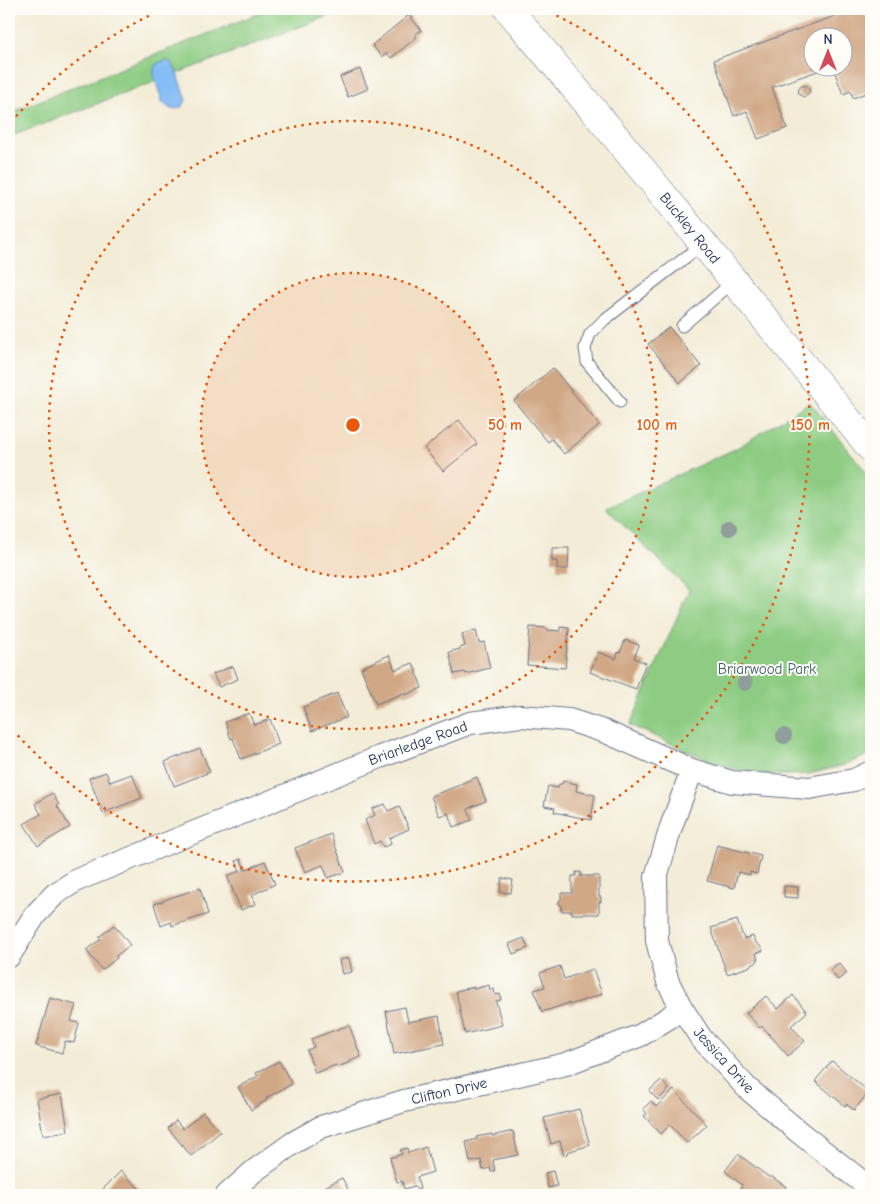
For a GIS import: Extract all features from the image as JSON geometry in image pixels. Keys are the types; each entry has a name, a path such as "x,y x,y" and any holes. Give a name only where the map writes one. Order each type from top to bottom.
{"street":[{"name":"Buckley Road","path":"508,9 871,448"},
{"name":"Briarledge Road","path":"9,956 35,914 56,894 77,880 380,757 470,723 520,716 569,720 606,732 692,770 732,782 809,788 854,780 871,772"},
{"name":"Jessica Drive","path":"692,770 671,827 656,877 656,941 668,982 701,1038 747,1088 871,1189"},
{"name":"Clifton Drive","path":"227,1195 293,1143 321,1126 404,1101 566,1064 641,1034 670,1017 681,1007"}],"lane":[{"path":"620,402 587,362 585,348 590,334 604,320 704,244"},
{"path":"682,326 734,281"}],"green space":[{"path":"270,9 347,9 9,137 9,113"},
{"name":"Briarwood Park","path":"810,402 871,478 871,754 844,765 809,774 756,773 727,767 630,725 689,590 606,508 737,448"}],"water":[{"path":"167,60 173,64 186,97 184,105 171,109 163,103 154,77 154,70 158,63"}],"building":[{"path":"854,9 871,9 871,91 853,98 851,91 843,94 837,78 852,78 852,28 802,28 802,76 772,87 787,128 758,139 747,111 734,116 714,60"},
{"path":"409,15 421,30 415,35 417,37 391,58 387,53 382,57 372,45"},
{"path":"360,69 368,89 348,97 340,77"},
{"path":"804,85 810,91 804,97 798,91"},
{"path":"669,327 701,366 680,383 648,344"},
{"path":"553,368 599,425 564,454 552,439 548,442 514,401"},
{"path":"459,420 477,444 443,471 424,448"},
{"path":"552,548 569,548 568,569 557,569 557,561 552,561"},
{"path":"530,627 560,631 560,627 569,628 565,668 527,665"},
{"path":"476,630 479,643 484,642 490,668 466,674 465,672 454,674 449,652 465,646 462,634"},
{"path":"625,640 639,645 634,658 646,663 636,689 590,672 598,652 616,659"},
{"path":"389,655 395,670 413,663 422,688 376,704 361,668"},
{"path":"233,666 238,679 219,687 213,674"},
{"path":"337,693 347,717 312,731 303,707"},
{"path":"249,713 254,725 270,719 279,744 241,759 225,722"},
{"path":"200,748 210,772 174,786 165,762"},
{"path":"106,772 110,782 132,774 142,798 103,813 89,778"},
{"path":"477,777 486,801 469,808 472,820 453,827 448,813 439,816 431,796"},
{"path":"563,781 577,784 576,791 595,795 591,820 554,812 555,808 544,806 548,786 558,788 559,784 562,784"},
{"path":"52,793 59,805 57,806 70,827 38,846 24,824 41,814 35,804"},
{"path":"385,804 388,811 399,806 409,829 389,838 391,844 383,847 380,841 374,844 365,820 375,815 372,809"},
{"path":"331,834 345,872 328,878 323,865 305,872 295,848"},
{"path":"717,845 761,856 757,874 750,872 750,875 738,872 734,888 707,881"},
{"path":"241,859 245,870 265,861 275,884 252,895 256,904 241,910 227,876 240,871 236,861"},
{"path":"576,872 581,872 581,876 599,876 599,897 601,897 601,902 599,902 599,914 572,914 572,911 561,911 559,901 561,893 572,893 572,876 576,876"},
{"path":"502,878 513,880 511,893 500,892"},
{"path":"784,886 798,887 798,898 784,897"},
{"path":"200,888 208,914 172,926 171,922 161,926 154,904"},
{"path":"737,920 744,939 753,936 755,942 763,951 756,953 758,960 756,963 727,974 711,928"},
{"path":"114,925 130,945 102,970 86,950 101,939 99,937"},
{"path":"524,938 528,948 513,954 509,944"},
{"path":"349,958 352,972 342,974 339,960"},
{"path":"839,963 847,973 838,980 830,970"},
{"path":"560,966 564,979 593,969 602,994 542,1012 534,990 545,987 540,973"},
{"path":"489,985 490,990 494,989 495,995 500,994 501,1000 496,1001 502,1025 465,1034 456,991"},
{"path":"793,995 807,1012 791,1026 805,1041 788,1056 762,1026 760,1028 746,1013 766,996 778,1009"},
{"path":"50,998 76,1005 71,1021 79,1023 74,1043 65,1041 62,1053 36,1046"},
{"path":"405,1007 408,1022 439,1016 444,1044 394,1054 386,1011"},
{"path":"349,1025 361,1057 337,1067 336,1065 315,1073 307,1050 314,1047 311,1039"},
{"path":"279,1061 292,1084 266,1098 267,1100 251,1110 238,1087 258,1076 256,1073"},
{"path":"832,1061 869,1092 854,1110 846,1104 845,1106 815,1081"},
{"path":"661,1080 669,1089 658,1100 649,1091"},
{"path":"674,1090 707,1125 687,1143 670,1125 661,1134 644,1116 647,1114 643,1109 651,1101 656,1107"},
{"path":"62,1094 68,1131 43,1135 37,1099"},
{"path":"579,1109 590,1145 567,1152 564,1156 560,1141 551,1144 544,1118"},
{"path":"203,1112 220,1132 191,1156 168,1128 176,1120 183,1129"},
{"path":"513,1131 518,1155 493,1160 495,1171 491,1172 490,1168 483,1170 481,1160 470,1162 466,1142 477,1139 476,1137 492,1134 492,1136"},
{"path":"426,1147 433,1172 417,1177 420,1189 417,1190 415,1186 404,1189 402,1181 397,1182 390,1158 402,1154 400,1150 407,1148 408,1153"},
{"path":"738,1154 770,1178 771,1176 786,1187 780,1195 749,1195 740,1188 742,1185 725,1171"},
{"path":"121,1171 146,1195 97,1195"},
{"path":"553,1171 557,1186 548,1188 545,1173"},
{"path":"342,1178 351,1195 309,1195"}]}
